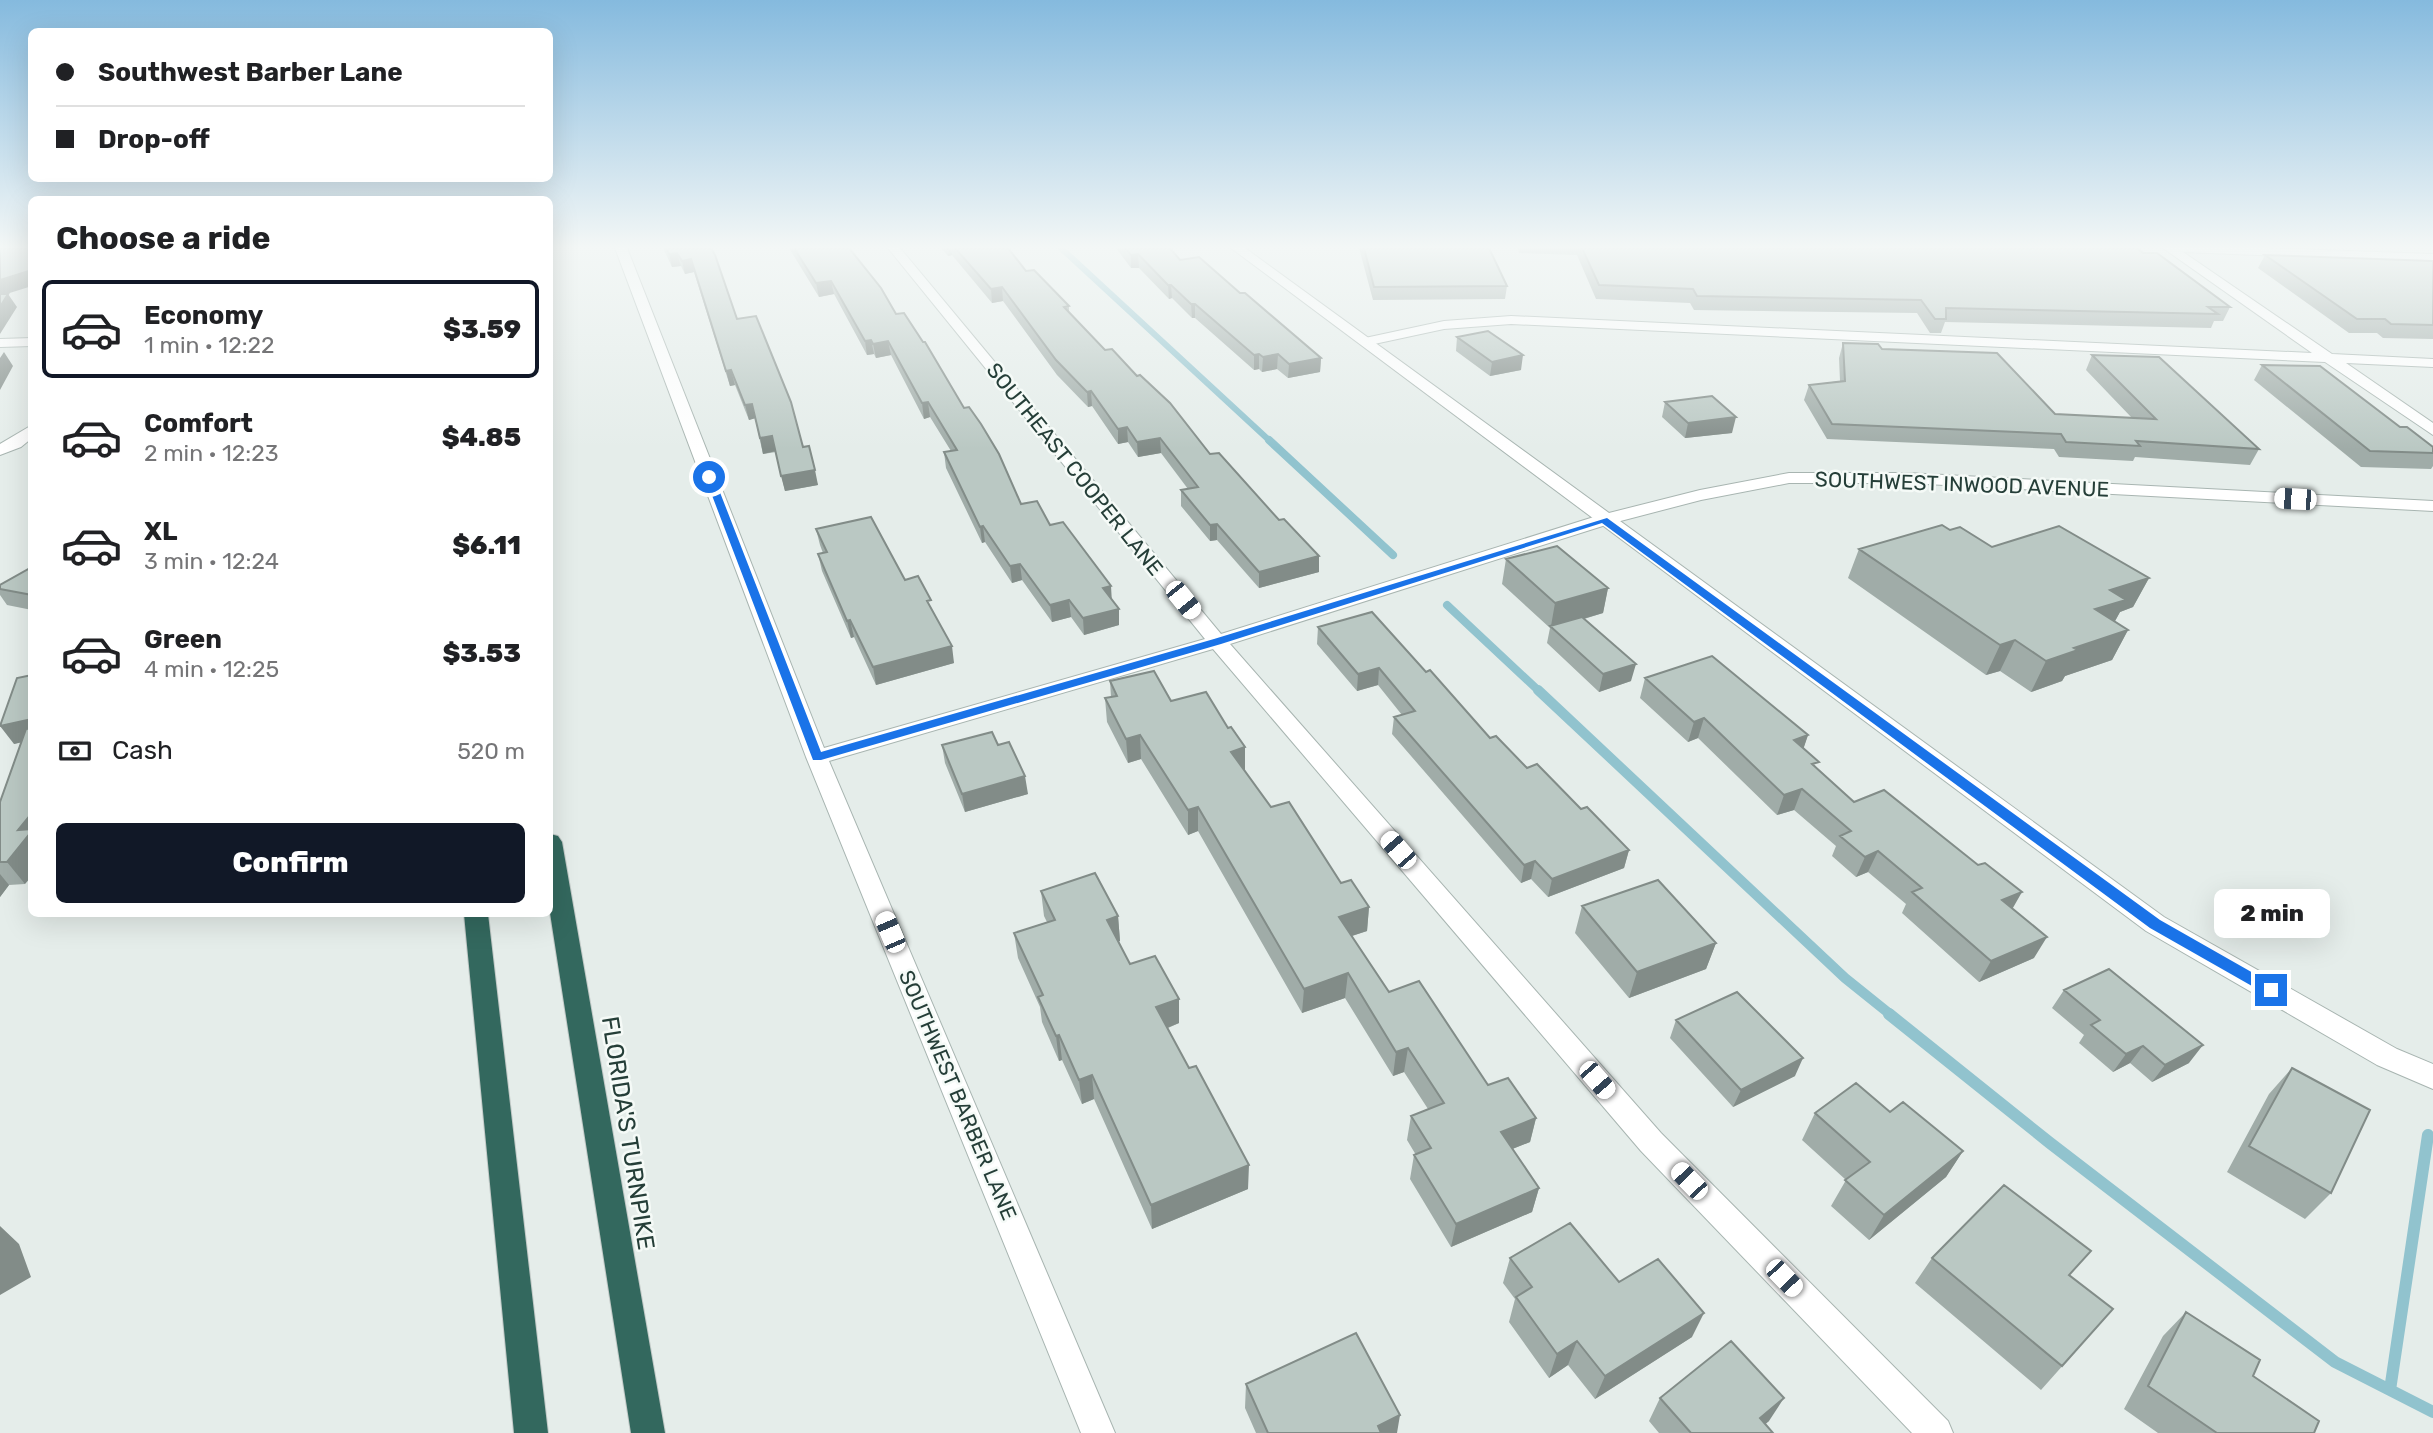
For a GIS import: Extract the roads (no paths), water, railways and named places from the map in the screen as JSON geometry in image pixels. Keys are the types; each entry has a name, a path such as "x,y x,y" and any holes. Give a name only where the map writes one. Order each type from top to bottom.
{"highway":[{"name":"FLORIDA'S TURNPIKE","path":"553,860 648,1433"},
{"path":"475,917 531,1433"}],"street":[{"name":"SOUTHWEST BARBER LANE","path":"647,315 817,757 1098,1433"},
{"name":"SOUTHEAST COOPER LANE","path":"949,315 1217,642 1651,1142 1936,1433"},
{"path":"1328,315 2155,924 2387,1057 2433,1077"},
{"path":"2266,315 2433,430"},
{"path":"1365,342 1444,325 1511,320 2433,363"},
{"path":"0,343 28,342"},
{"path":"0,450 15,444 28,433"},
{"name":"SOUTHWEST INWOOD AVENUE","path":"817,757 1217,642 1603,520 1700,495 1789,478 1907,478 2433,506"}],"waterway":[{"path":"1133,315 1271,442"},
{"path":"1269,440 1393,555"},
{"path":"1447,605 1540,692"},
{"path":"1538,690 1845,978 1891,1015"},
{"path":"1889,1014 2050,1143 2335,1362 2433,1412"},
{"path":"2390,1390 2428,1135"}]}
